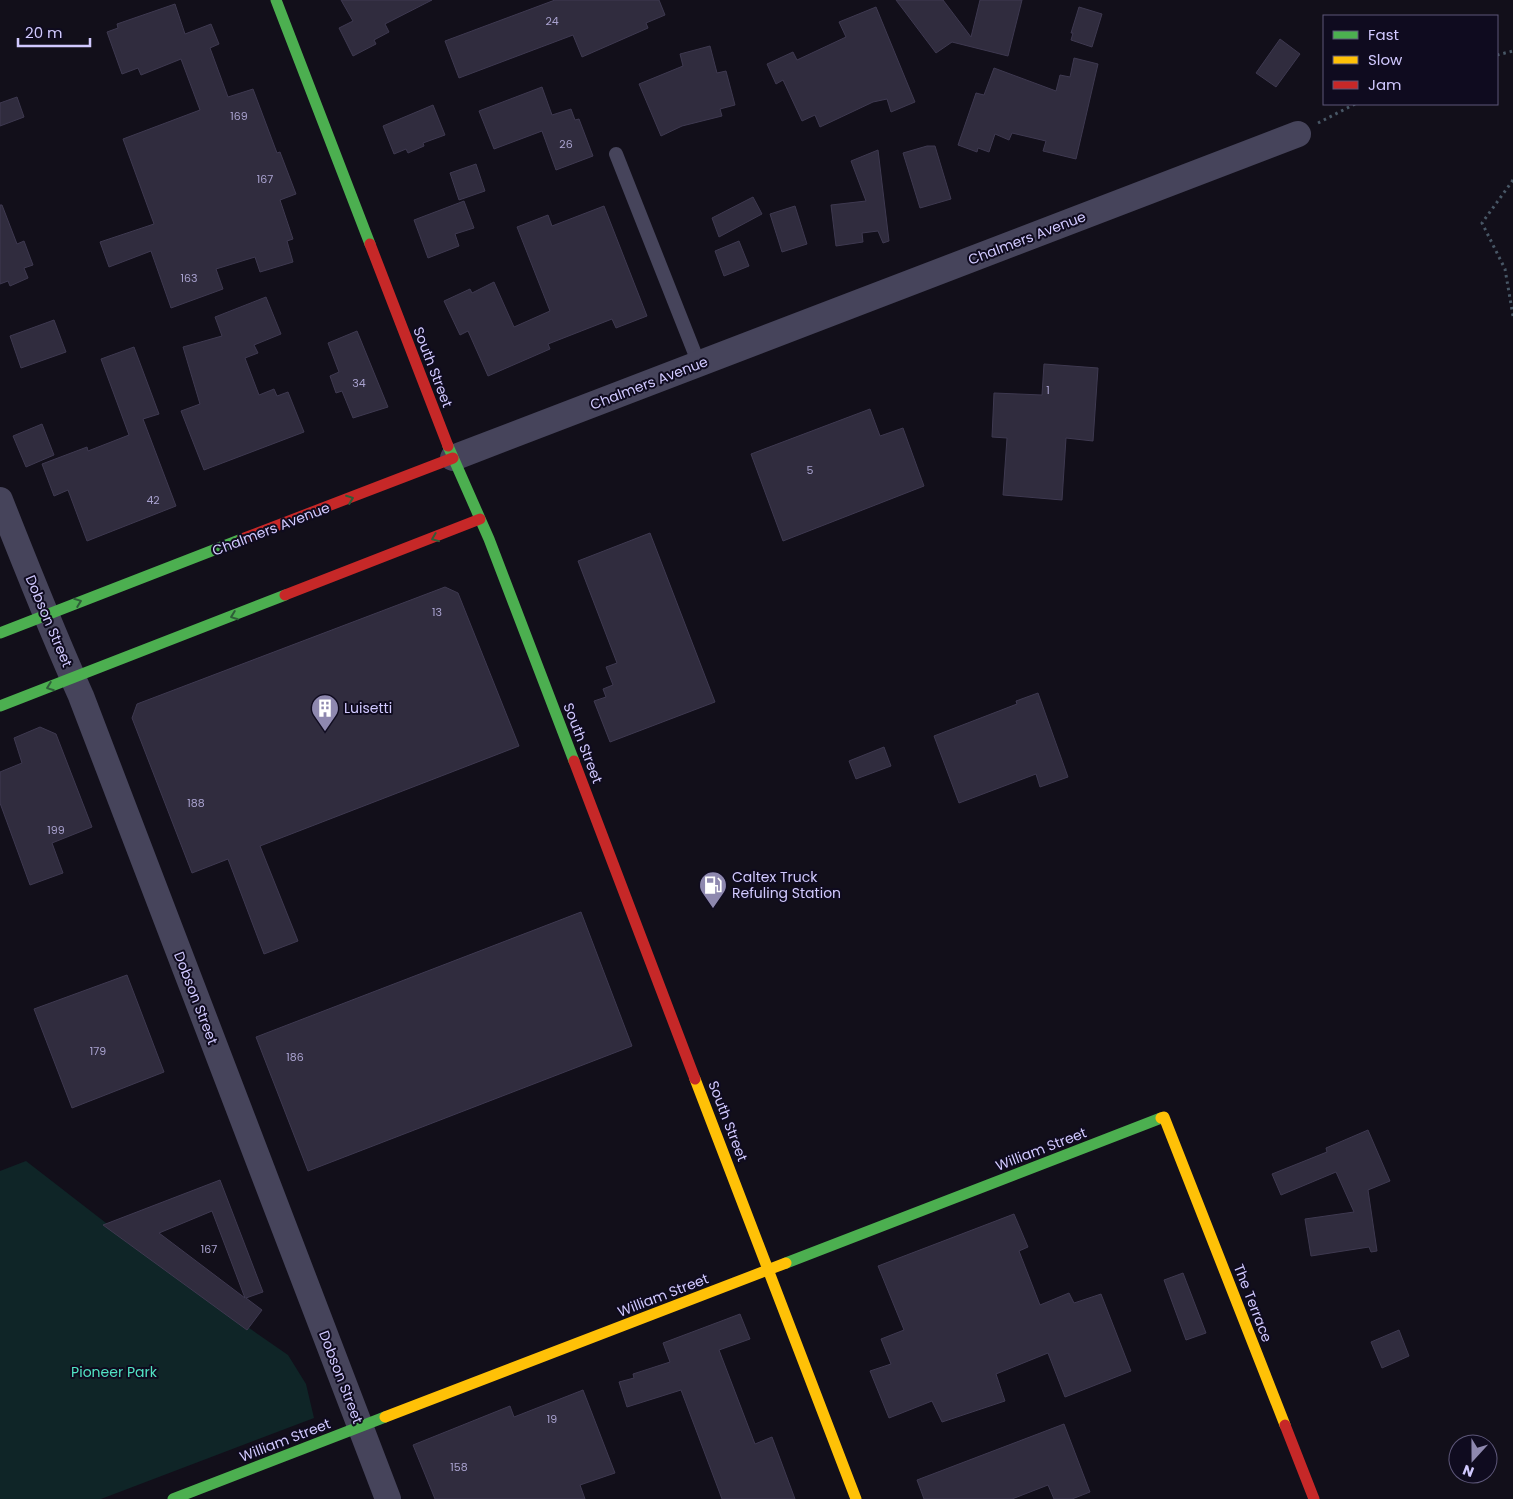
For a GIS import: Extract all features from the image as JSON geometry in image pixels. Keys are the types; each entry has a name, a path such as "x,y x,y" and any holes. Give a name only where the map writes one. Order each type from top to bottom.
{"street":[{"name":"South Street","path":"276,0 659,980 856,1499"},
{"name":"Chalmers Avenue","path":"0,632 1298,134"},
{"name":"Dobson Street","path":"0,500 44,615 58,639 388,1499"},
{"path":"0,706 480,519"},
{"name":"William Street","path":"173,1499 1164,1117"},
{"name":"The Terrace","path":"1164,1117 1314,1499"}],"lane":[{"path":"616,154 700,364"}],"path":[{"path":"1498,55 1513,52"},
{"path":"1298,134 1352,105"},
{"path":"1513,180 1482,223 1505,270 1513,316"}],"green space":[{"name":"Pioneer Park","path":"26,1161 177,1278 288,1355 306,1384 314,1418 101,1499 0,1499 0,1171"}],"building":[{"path":"341,0 432,0 385,24 389,32 374,40 376,44 353,56 339,28 353,21"},
{"path":"555,0 659,0 665,15 646,23 648,28 582,57 573,35 459,78 445,41"},
{"path":"896,0 943,0 971,37 980,0 1022,0 1008,56 952,42 936,53"},
{"path":"175,4 185,34 211,24 219,44 210,48 228,97 253,89 277,153 280,152 296,194 280,200 293,239 287,241 293,262 260,272 255,257 216,269 223,289 171,308 151,251 109,267 100,242 154,224 123,139 200,110 181,59 141,75 138,68 122,74 107,32 118,28 117,24"},
{"path":"876,7 915,102 891,112 887,99 873,102 820,127 815,115 802,121 783,80 776,84 767,64 793,52 797,60 846,37 839,22"},
{"path":"1079,7 1102,14 1092,47 1071,40 1073,33 1071,33"},
{"path":"1280,39 1300,54 1276,87 1256,73"},
{"path":"710,46 717,73 726,71 735,105 720,109 722,116 682,126 661,136 639,84 683,66 680,54"},
{"path":"1074,58 1098,64 1076,159 1043,151 1046,141 1012,133 1009,140 995,134 989,152 978,148 977,152 958,145 976,93 984,95 994,68 1056,91 1060,75 1070,77"},
{"path":"542,87 552,115 571,109 575,120 579,119 593,156 556,170 542,131 494,149 479,111"},
{"path":"17,97 24,117 0,126 0,103"},
{"path":"433,105 445,135 423,143 424,146 408,153 406,149 394,154 383,126"},
{"path":"927,146 935,146 951,199 920,208 903,153"},
{"path":"878,150 889,241 883,243 878,231 862,233 863,242 836,246 831,205 866,201 851,161"},
{"path":"476,164 485,191 459,200 450,173"},
{"path":"753,197 762,214 719,237 712,218"},
{"path":"464,201 474,228 455,234 459,246 428,258 414,220"},
{"path":"0,205 2,205 17,244 24,241 33,265 24,268 28,278 10,286 8,281 0,284"},
{"path":"604,206 647,316 616,328 612,319 548,344 550,349 488,376 468,331 460,335 444,301 470,289 472,293 494,282 514,327 550,311 517,227 548,215 552,226"},
{"path":"795,206 807,244 782,252 770,214"},
{"path":"739,241 749,266 724,276 715,251"},
{"path":"266,297 281,334 254,345 258,353 245,358 259,395 274,389 277,396 288,392 304,432 204,470 181,411 200,404 183,347 222,336 215,317"},
{"path":"54,320 66,352 21,368 10,336"},
{"path":"357,331 388,407 353,418 342,391 336,393 330,376 339,372 328,343"},
{"path":"134,347 159,414 143,419 176,506 87,541 68,490 54,496 42,464 87,447 88,451 129,435 101,359"},
{"path":"1044,364 1098,368 1093,441 1066,438 1062,500 1003,495 1007,438 992,437 994,393 1042,395"},
{"path":"870,409 880,436 903,428 924,486 783,541 751,454"},
{"path":"42,424 54,455 26,467 13,436"},
{"path":"650,533 715,702 610,742 594,701 606,697 603,689 613,685 606,667 617,663 578,561"},
{"name":"Luisetti","path":"445,587 458,593 519,746 260,846 298,941 264,954 228,859 192,873 132,718 137,704"},
{"path":"1038,693 1068,777 1040,787 1036,774 959,803 934,736 1017,704 1016,701"},
{"path":"40,727 56,734 92,827 52,843 63,873 30,885 0,803 0,772 22,763 14,738"},
{"path":"884,747 891,766 856,779 849,761"},
{"path":"581,912 632,1046 308,1171 256,1037"},
{"path":"127,975 164,1072 72,1108 34,1009"},
{"path":"1368,1130 1390,1181 1368,1190 1377,1251 1371,1252 1369,1247 1311,1256 1305,1219 1354,1212 1336,1172 1281,1195 1272,1174 1327,1152 1326,1148"},
{"path":"220,1180 263,1292 246,1298 262,1310 247,1330 103,1225","holes":["212,1211 245,1298 159,1233"]},
{"path":"1014,1214 1028,1247 1019,1251 1040,1305 1069,1293 1074,1303 1101,1294 1131,1371 1065,1397 1048,1353 996,1374 1005,1401 942,1422 932,1401 889,1418 870,1371 891,1364 881,1339 904,1330 878,1266"},
{"path":"1183,1273 1206,1333 1186,1340 1164,1280"},
{"path":"740,1314 750,1339 719,1350 755,1444 772,1437 795,1499 722,1499 681,1390 627,1407 619,1382 634,1378 633,1374 670,1362 663,1343"},
{"path":"1399,1330 1409,1356 1382,1368 1371,1342"},
{"path":"583,1390 615,1473 580,1485 585,1499 435,1499 413,1445 510,1406 514,1417"},
{"path":"1064,1424 1090,1492 1072,1499 1054,1499 1048,1485 1012,1499 924,1499 917,1480"}],"traffic: fast":[{"path":"276,0 370,244"},
{"path":"448,446 489,539 574,761"},
{"path":"0,633 242,539"},
{"path":"0,706 285,595"},
{"path":"786,1263 1161,1118"},
{"path":"173,1499 385,1417"}],"traffic: slow":[{"path":"695,1079 856,1499"},
{"path":"1161,1118 1164,1117 1285,1425"},
{"path":"385,1417 786,1263"}],"traffic: jam":[{"path":"370,244 448,446"},
{"path":"242,539 453,458"},
{"path":"285,595 480,519"},
{"path":"574,761 695,1079"},
{"path":"1285,1425 1314,1499"}],"place":[{"name":"Luisetti","path":"325,732"},
{"name":"Caltex Truck Refuling Station","path":"713,909"}]}
